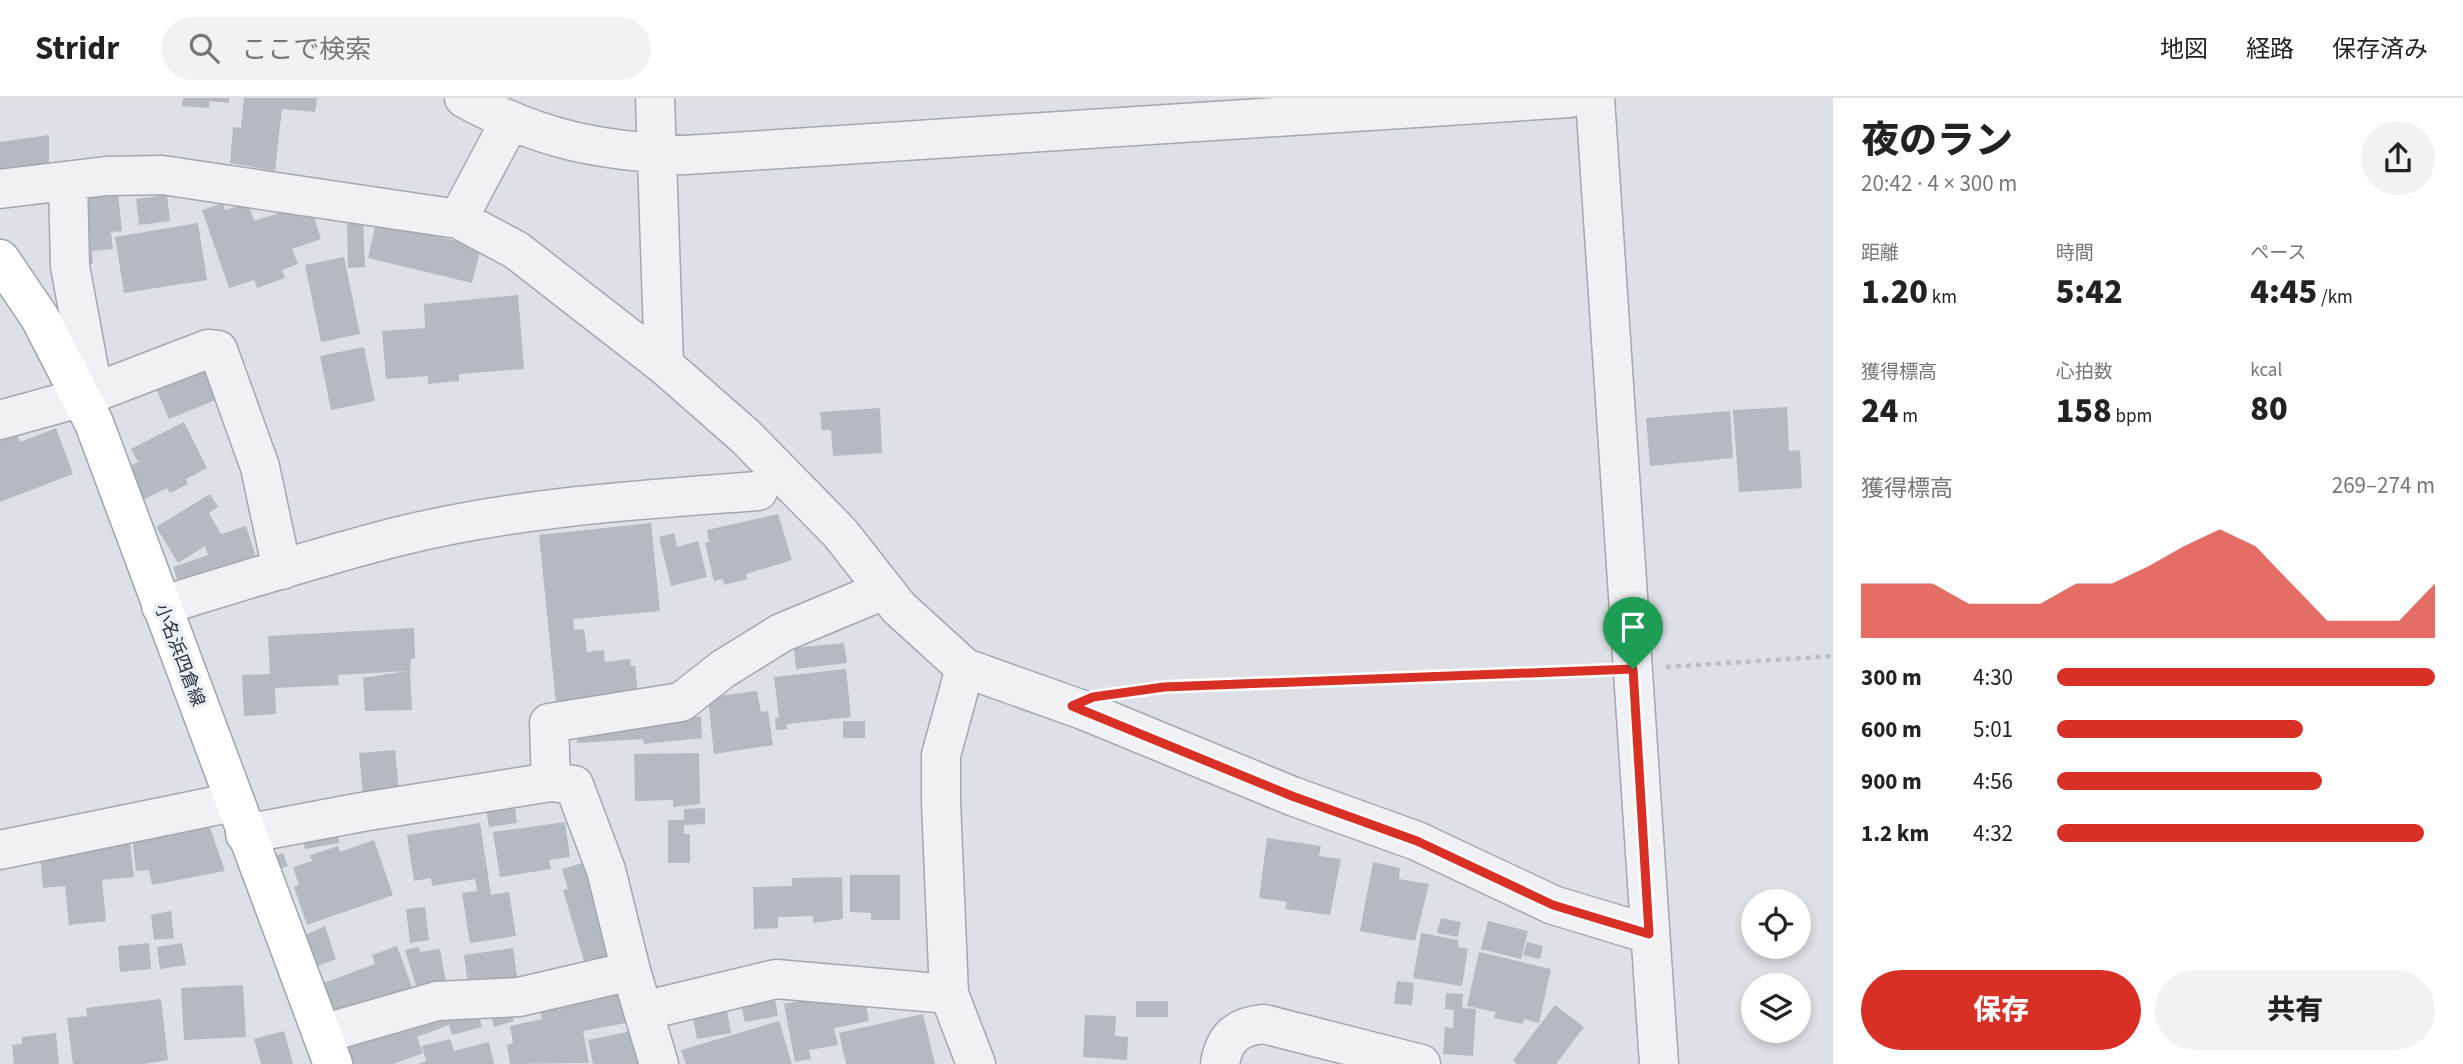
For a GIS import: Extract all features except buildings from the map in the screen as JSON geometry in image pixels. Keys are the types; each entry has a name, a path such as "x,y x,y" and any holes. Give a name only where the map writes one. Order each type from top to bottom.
{"main road":[{"name":"小名浜四倉線","path":"0,259 40,318 86,395 239,818 328,1049"}],"street":[{"path":"464,98 509,123 559,139 613,150 686,155 1570,98"},
{"path":"655,98 659,154 664,365"},
{"path":"1595,98 1659,1064"},
{"path":"458,219 509,123"},
{"path":"0,189 106,176 162,175 458,219 516,250 664,365 765,456 840,533 899,608 965,668 1083,710 1292,796 1417,841 1553,905 1649,934"},
{"path":"68,181 69,266 90,380 86,395"},
{"path":"0,420 86,395 208,349 218,351 260,467 282,570"},
{"path":"161,606 401,536 482,519 582,506 758,491"},
{"path":"551,782 550,723 681,702 723,669 781,633 884,590"},
{"path":"965,668 941,755 949,994 976,1064"},
{"path":"0,850 239,818 362,812 551,782 574,785 606,870 631,971 659,1064"},
{"path":"328,1049 437,1002 519,997 631,971"},
{"path":"643,1011 776,979 949,994"},
{"path":"1220,1064 1222,1051 1232,1034 1246,1026 1264,1024 1421,1064"}],"path":[{"path":"1124,692 1164,687 1633,669 1833,656"}],"route":[{"path":"1633,669 1649,934 1553,905 1417,841 1292,796 1072,706 1093,697 1164,687 1633,669"}]}
